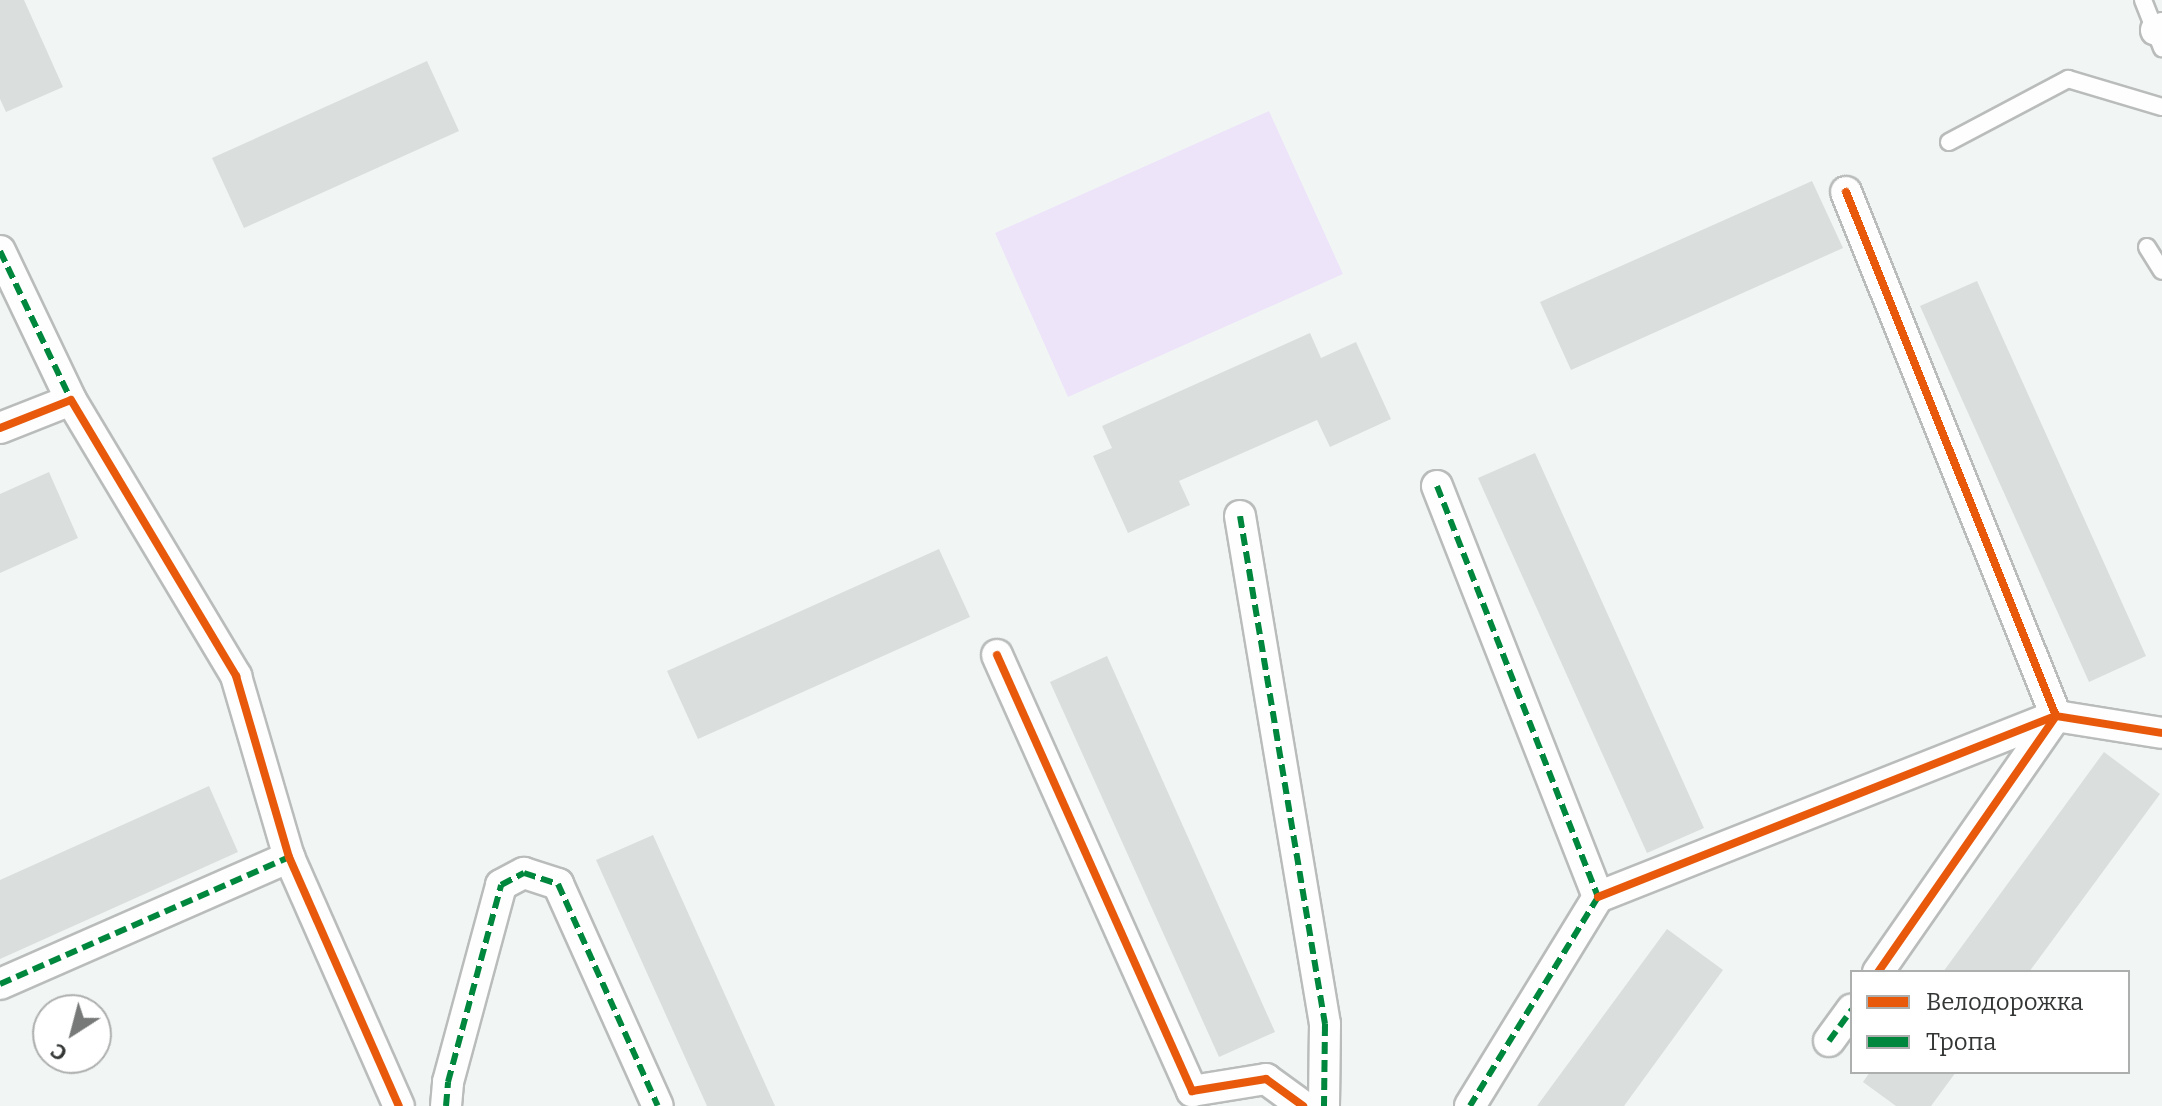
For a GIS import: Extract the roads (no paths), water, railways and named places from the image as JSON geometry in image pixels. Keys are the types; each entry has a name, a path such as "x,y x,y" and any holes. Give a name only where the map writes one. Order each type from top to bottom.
{"street":[{"path":"1846,192 2056,716"},
{"path":"0,251 71,400 236,676 289,857 399,1106"},
{"path":"0,428 71,400"},
{"path":"1437,486 1598,897"},
{"path":"1240,516 1325,1024 1324,1106"},
{"path":"997,655 1186,1099 1266,1079 1303,1106"},
{"path":"1879,970 2056,716"},
{"path":"1470,1106 1598,897 2056,716 2162,733"},
{"path":"0,984 289,857"},
{"path":"446,1106 448,1082 501,885 524,873 558,884 658,1106"},
{"path":"1829,1041 1850,1012"}],"lane":[{"path":"2143,0 2160,35"},
{"path":"1949,142 2068,79 2162,107"},
{"path":"2147,247 2162,271"}]}
